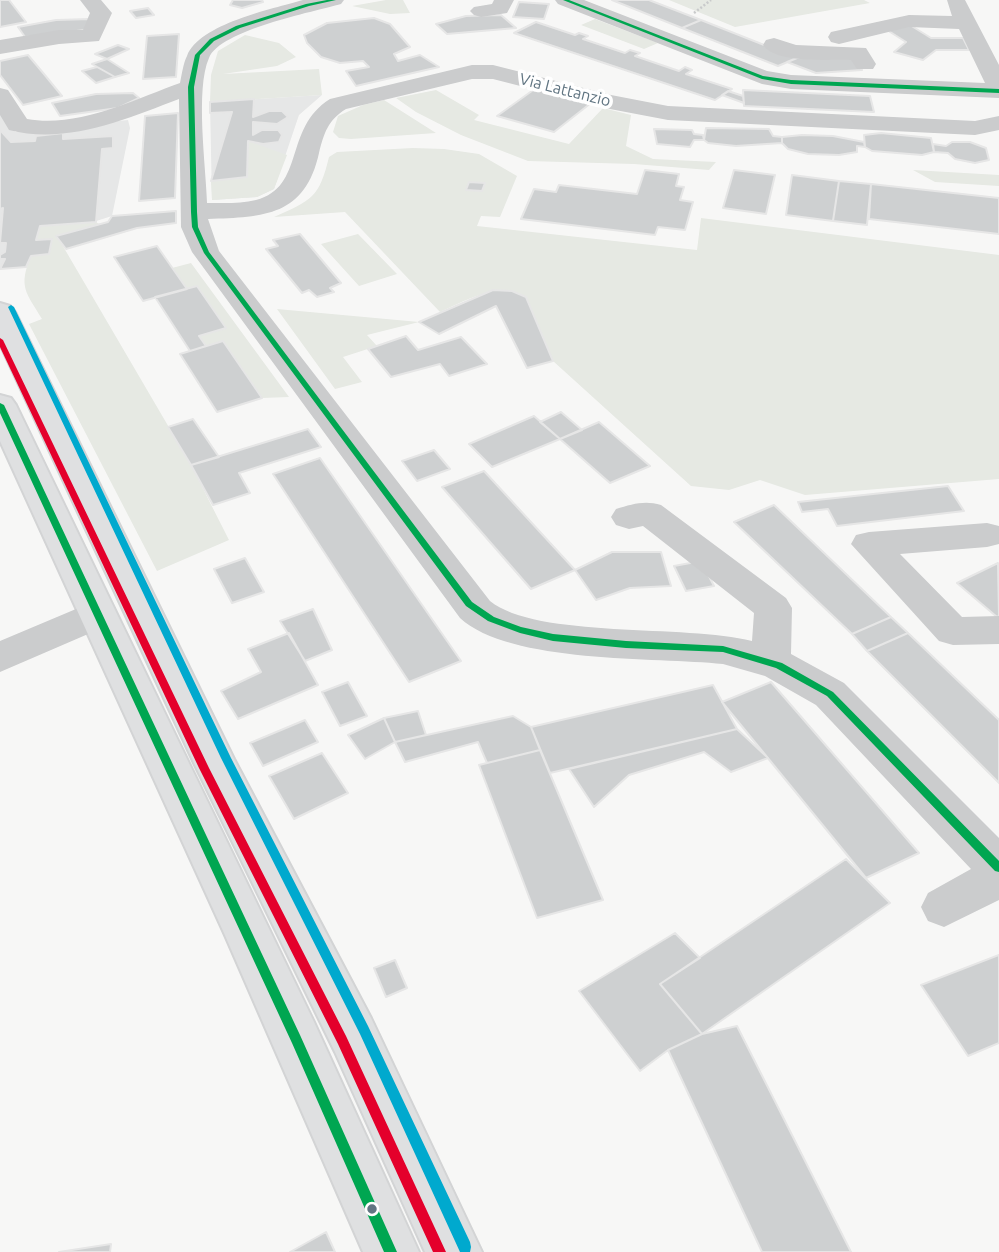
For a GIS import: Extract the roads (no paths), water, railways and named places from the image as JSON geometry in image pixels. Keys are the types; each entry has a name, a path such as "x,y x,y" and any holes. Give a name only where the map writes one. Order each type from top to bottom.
{"main road":[{"path":"0,312 215,763 353,1035 454,1252"},
{"path":"0,405 95,615 187,801 312,1070 391,1252"}],"street":[{"path":"0,47 59,37 91,36 101,13 90,0"},
{"path":"481,10 499,9 504,0"},
{"path":"565,0 762,77 792,82 999,90 961,10"},
{"path":"315,2 238,27 212,40 198,55 191,87 195,227 206,252 469,604 488,620 521,630 559,637 726,650 771,661 802,674 830,694 999,868"},
{"path":"891,16 961,10"},
{"path":"839,37 961,10"},
{"path":"774,45 794,52 858,52 879,86"},
{"name":"Via Lattanzio","path":"194,212 264,207 284,198 297,184 314,133 324,113 338,104 472,72 493,72 610,102 668,113 975,128 999,123"},
{"path":"0,95 18,125 28,128 76,124 123,113 191,87"},
{"path":"629,516 649,513 773,608 771,661"},
{"path":"987,535 869,544 953,631 999,630"},
{"path":"0,657 95,615"},
{"path":"944,907 999,877"}]}
